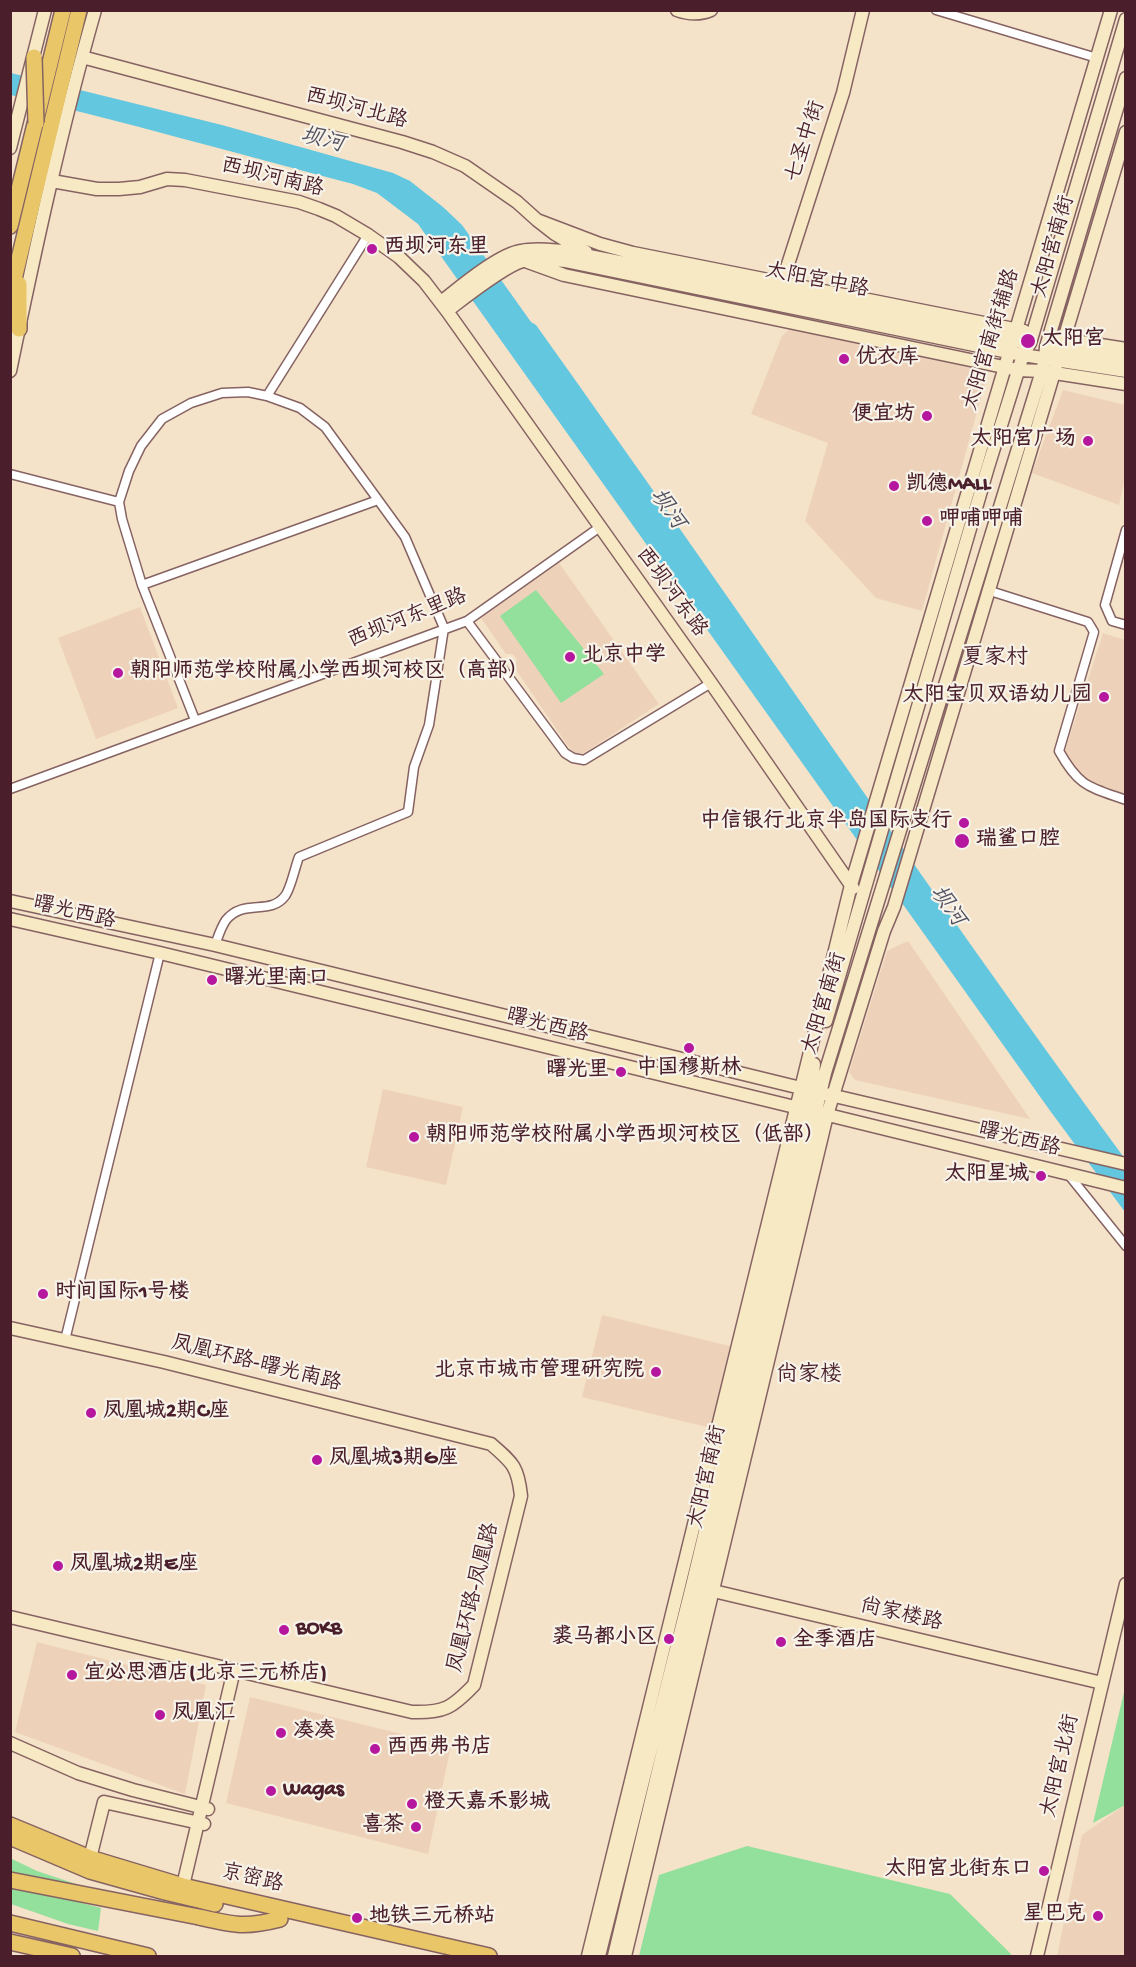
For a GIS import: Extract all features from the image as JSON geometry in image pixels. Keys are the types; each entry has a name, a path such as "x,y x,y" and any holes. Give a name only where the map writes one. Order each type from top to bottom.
{"highway":[{"path":"10,226 36,123 70,63 63,10"},
{"path":"10,296 58,129 79,10"},
{"path":"34,57 36,123"},
{"path":"19,260 19,329"},
{"name":"京密路","path":"10,1825 90,1858 186,1892 280,1919 442,1956"},
{"name":"京密路","path":"10,1838 81,1867 186,1892 489,1956"},
{"path":"10,1880 234,1925 255,1925 280,1919"},
{"path":"10,1912 37,1926 81,1940"},
{"path":"10,1923 148,1956"},
{"path":"10,1942 72,1956"}],"street":[{"path":"10,148 45,10"},
{"path":"70,63 95,10"},
{"path":"677,10 688,14 704,14 711,10"},
{"name":"七圣中街","path":"782,283 843,93 863,10"},
{"path":"936,10 1097,58"},
{"name":"太阳宫南街辅路","path":"861,851 1111,10"},
{"name":"太阳宫南街","path":"816,1092 814,1064 861,899 1125,19"},
{"name":"西坝河北路","path":"70,63 402,142 433,152 465,166 517,201 555,234 594,258"},
{"name":"太阳宫南街","path":"625,1956 702,1589 816,1092 896,899 987,590 1125,78"},
{"path":"1065,166 1101,103"},
{"path":"10,371 52,181 58,129"},
{"name":"太阳宫南街","path":"816,1092 825,1073 904,818 1125,132"},
{"name":"西坝河南路","path":"52,181 97,189 140,187 167,179 193,181 319,208 368,235 413,269 448,304"},
{"name":"太阳宫中路","path":"537,220 600,244 633,253 782,283 1013,340 1023,355 1125,349"},
{"path":"267,396 368,235"},
{"name":"太阳宫中路","path":"506,262 518,251 537,249 564,251 1013,340"},
{"name":"太阳宫中路","path":"506,262 540,258 566,261 874,324 1013,340 1031,338 1052,354 1125,384"},
{"name":"太阳宫中路","path":"524,261 564,275 1018,370 1052,354 1125,359"},
{"path":"448,304 506,262"},
{"path":"756,278 804,299"},
{"name":"西坝河东路","path":"448,304 600,527 884,931"},
{"path":"753,315 791,307"},
{"path":"871,339 874,324"},
{"name":"太阳宫中路","path":"1052,354 1125,371"},
{"path":"195,720 142,585 119,502 129,471 141,447 162,419 190,403 222,393 267,396 300,408 325,428 405,537 444,628 429,725 414,767 408,812 299,857 285,896 273,906 246,907 233,914 225,921 215,945"},
{"path":"10,474 119,502"},
{"path":"142,585 378,500"},
{"name":"西坝河东里路","path":"10,789 467,621 600,527"},
{"path":"1125,530 1105,605 1112,621 1125,625"},
{"path":"987,590 1088,622 1094,632 1059,751 1070,770 1088,787 1125,800"},
{"path":"467,621 566,753 573,758 584,760 711,683"},
{"name":"太阳宫南街","path":"588,1956 816,1092 851,885 861,851"},
{"name":"曙光西路","path":"10,902 215,945 816,1092 1125,1164"},
{"name":"曙光西路","path":"10,919 160,953 1125,1188"},
{"path":"65,1340 160,953"},
{"name":"太阳宫南街","path":"614,1956 702,1589 811,1111"},
{"path":"1071,1174 1125,1246"},
{"name":"凤凰环路-曙光南路","path":"10,1328 175,1365 491,1444"},
{"name":"凤凰环路-凤凰路","path":"10,1617 412,1712 435,1713 458,1702 474,1685 521,1496 519,1476 509,1460 491,1444"},
{"name":"太阳宫北街","path":"1037,1956 1125,1584"},
{"name":"太阳宫南街","path":"598,1956 702,1589"},
{"name":"尚家楼路","path":"702,1589 1102,1683"},
{"path":"186,1892 238,1671"},
{"path":"10,1743 78,1773 205,1808"},
{"path":"90,1858 104,1802 202,1823"}],"shaded area":[{"name":"凯德MALL","path":"792,327 988,372 922,611 876,598 805,521 828,443 751,414 782,336"},
{"name":"太阳宫广场","path":"1063,390 1125,405 1125,477 1119,505 1032,473"},
{"name":"北京中学","path":"559,563 659,704 584,753 575,753 568,746 514,667 517,660 513,654 506,654 481,618"},
{"name":"朝阳师范学校附属小学西坝河校区（高部）","path":"140,607 178,708 96,739 58,638"},
{"name":"太阳宝贝双语幼儿园","path":"1103,633 1125,640 1125,797 1088,784 1073,769 1064,754"},
{"path":"908,941 1030,1119 855,1080 849,1072 887,951"},
{"name":"朝阳师范学校附属小学西坝河校区（低部）","path":"383,1089 463,1107 446,1185 366,1167"},
{"name":"北京市城市管理研究院","path":"602,1315 730,1346 711,1428 582,1397"},
{"path":"37,1642 206,1685 185,1794 15,1732"},
{"path":"250,1697 451,1746 428,1854 226,1803"},
{"path":"1125,1805 1125,1956 1057,1956 1082,1835"}],"green space":[{"path":"536,590 604,674 561,703 500,616"},
{"path":"1125,1688 1125,1805 1093,1823"},
{"path":"747,1846 950,1894 1011,1954 1010,1956 639,1956 659,1875"},
{"path":"10,1858 37,1871 82,1886 78,1902 101,1908 98,1931 68,1924 11,1904"}],"water":[{"name":"坝河","path":"11,73 222,125 393,173 410,181 462,225 531,322 536,325 976,952 1125,1159 1125,1212 1051,1112 418,224 377,193 353,184 11,95"}],"place":[{"name":"西坝河东里","path":"372,249"},
{"name":"太阳宫","path":"1028,341"},
{"name":"优衣库","path":"844,359"},
{"name":"便宜坊","path":"927,416"},
{"name":"太阳宫广场","path":"1088,441"},
{"name":"凯德MALL","path":"894,486"},
{"name":"呷哺呷哺","path":"927,521"},
{"name":"北京中学","path":"570,657"},
{"name":"朝阳师范学校附属小学西坝河校区（高部）","path":"118,673"},
{"name":"太阳宝贝双语幼儿园","path":"1104,697"},
{"name":"中信银行北京半岛国际支行","path":"964,823"},
{"name":"瑞鲨口腔","path":"962,841"},
{"name":"曙光里南口","path":"212,980"},
{"name":"中国穆斯林","path":"689,1048"},
{"name":"曙光里","path":"621,1072"},
{"name":"朝阳师范学校附属小学西坝河校区（低部）","path":"414,1137"},
{"name":"太阳星城","path":"1041,1176"},
{"name":"时间国际1号楼","path":"43,1294"},
{"name":"北京市城市管理研究院","path":"656,1372"},
{"name":"凤凰城2期C座","path":"91,1413"},
{"name":"凤凰城3期G座","path":"317,1460"},
{"name":"凤凰城2期E座","path":"58,1566"},
{"name":"BOKB","path":"284,1630"},
{"name":"裘马都小区","path":"669,1639"},
{"name":"全季酒店","path":"781,1642"},
{"name":"宜必思酒店(北京三元桥店)","path":"72,1675"},
{"name":"凤凰汇","path":"160,1715"},
{"name":"凑凑","path":"281,1733"},
{"name":"西西弗书店","path":"375,1749"},
{"name":"Wagas","path":"271,1791"},
{"name":"橙天嘉禾影城","path":"412,1804"},
{"name":"喜茶","path":"416,1827"},
{"name":"太阳宫北街东口","path":"1044,1871"},
{"name":"星巴克","path":"1098,1916"},
{"name":"地铁三元桥站","path":"357,1918"}],"district":[{"name":"夏家村","path":"995,660"},
{"name":"尚家楼","path":"809,1377"}]}
